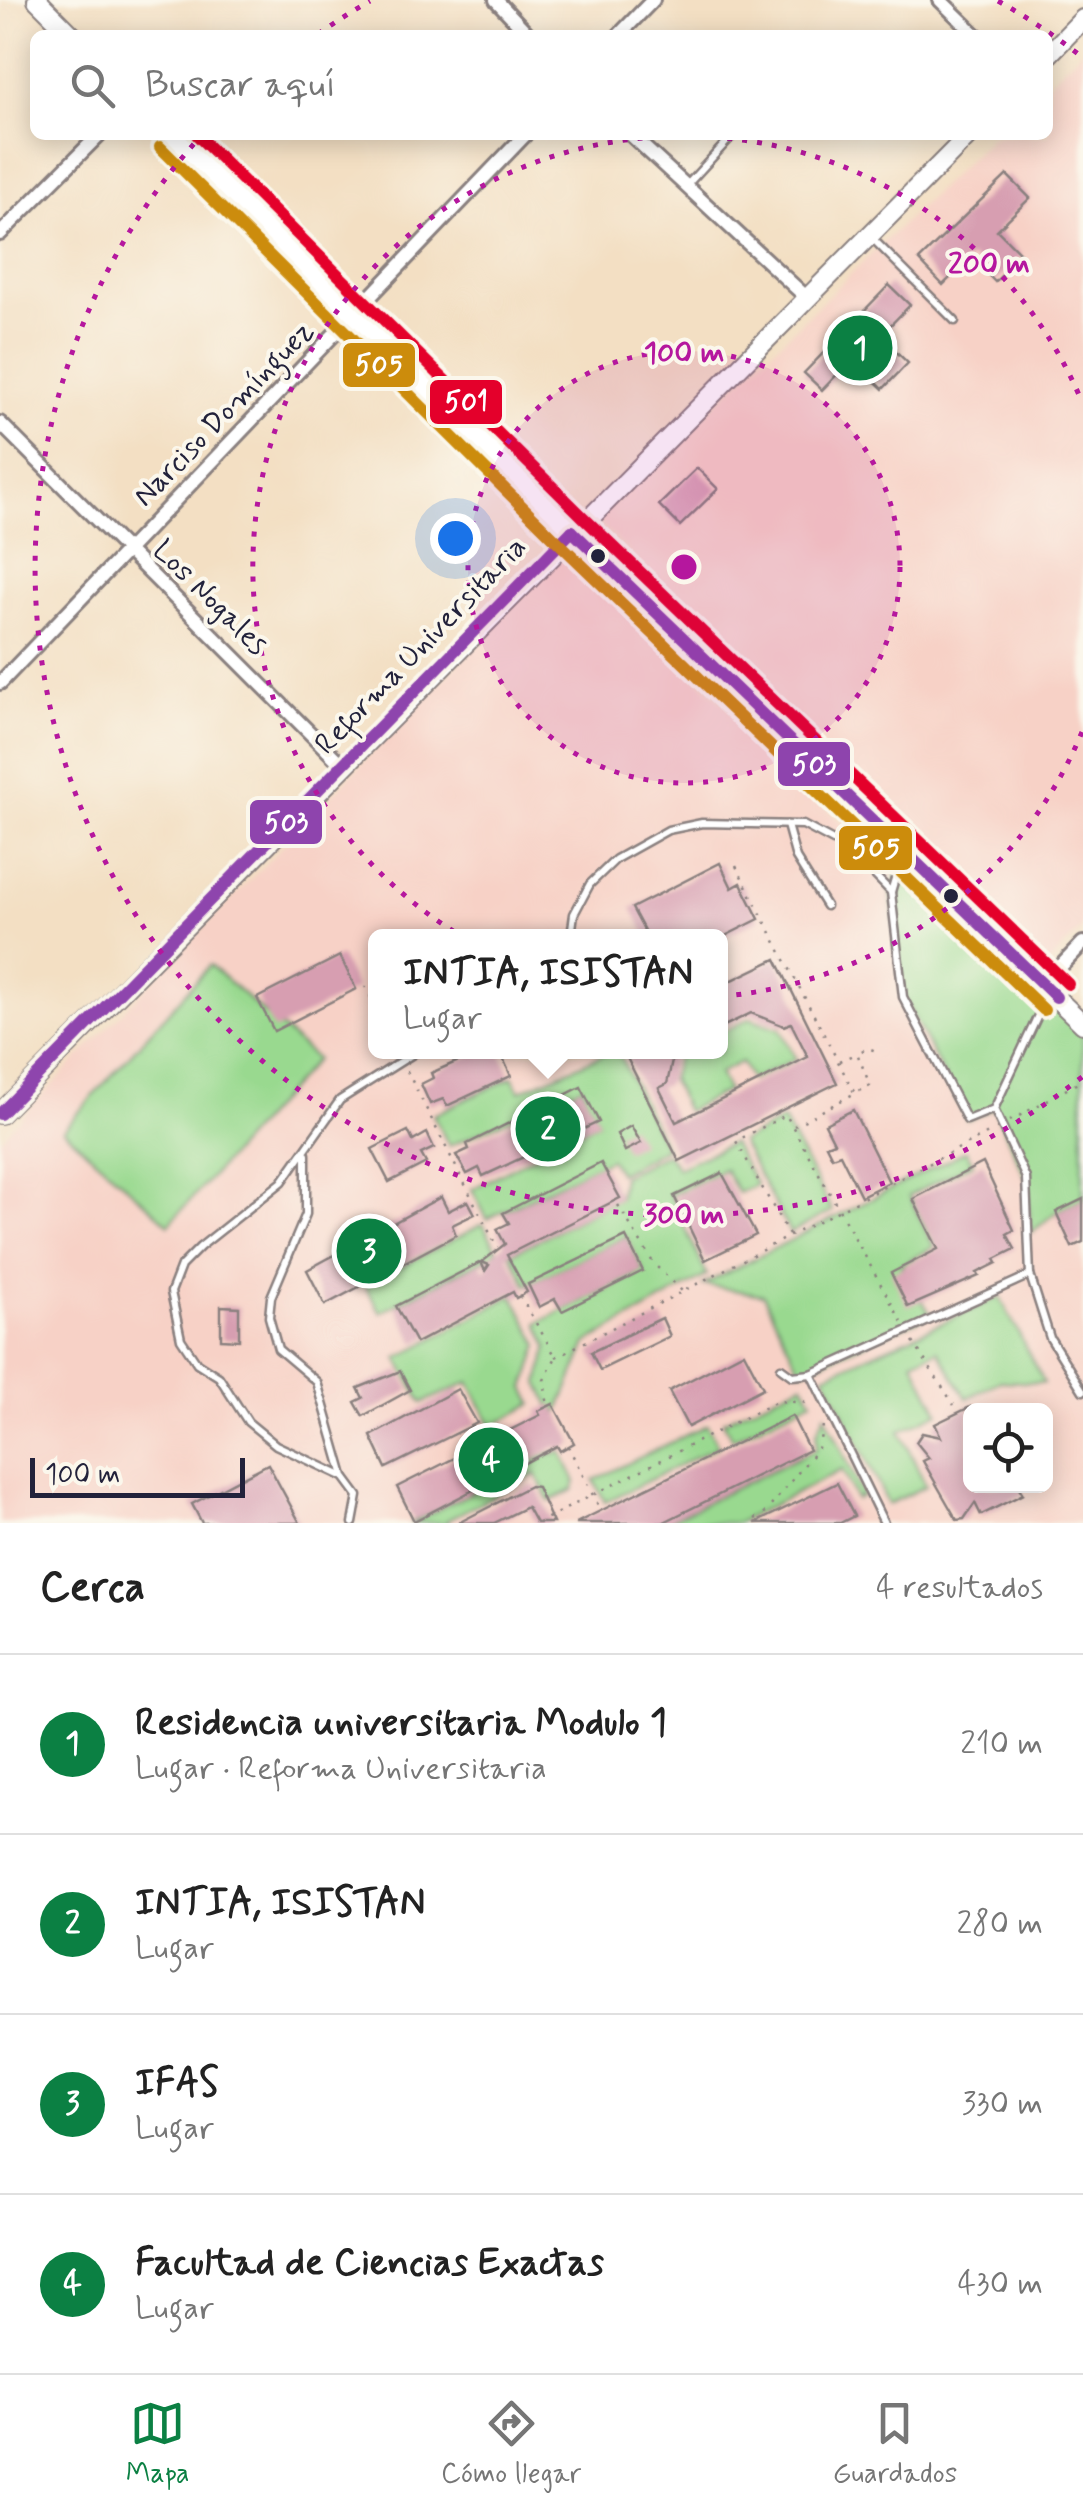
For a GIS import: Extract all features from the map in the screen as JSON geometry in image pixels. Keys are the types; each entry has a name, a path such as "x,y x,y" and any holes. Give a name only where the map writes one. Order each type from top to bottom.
{"street":[{"path":"37,0 67,30"},
{"path":"496,0 524,30"},
{"path":"625,30 653,0"},
{"path":"940,0 971,30"},
{"path":"1053,50 1083,19"},
{"path":"0,234 94,140"},
{"path":"177,140 572,532 1083,1024"},
{"name":"Narciso Domínguez","path":"0,683 520,140"},
{"path":"637,140 806,297"},
{"name":"Reforma Universitaria","path":"0,1114 964,140"},
{"name":"Los Nogales","path":"0,423 343,766"},
{"path":"1046,988 1083,943"}],"lane":[{"path":"687,186 729,140"},
{"path":"868,235 955,321"},
{"path":"573,929 574,914 590,884 616,859 668,830 702,824 803,825 850,850 891,892"},
{"path":"787,825 796,858 826,906"},
{"path":"903,849 891,892 904,997 918,1033 968,1120 994,1108 1046,988"},
{"path":"344,1477 276,1445 248,1422 219,1377 197,1363 181,1340 171,1292 181,1266 282,1182 340,1100 400,1059"},
{"path":"994,1108 1026,1178 1030,1274 1050,1338 1083,1392"},
{"path":"954,1114 962,1110"},
{"path":"306,1152 306,1214 271,1297 269,1317 278,1350 317,1382 344,1477 358,1496 353,1523"},
{"path":"781,1368 792,1376 812,1374 1030,1274"},
{"path":"812,1374 884,1523"}],"path":[{"path":"736,866 854,1092"},
{"path":"365,986 368,992"},
{"path":"838,1061 868,1048 879,1052"},
{"path":"793,1126 870,1085 857,1053"},
{"path":"402,1059 498,1249"},
{"path":"548,1406 544,1380 556,1357 1083,1080"},
{"path":"790,1236 736,1141 786,1114 838,1212 954,1405"},
{"path":"618,1205 654,1264 683,1292"},
{"path":"520,1296 556,1357"},
{"path":"538,1523 777,1401 824,1403"},
{"path":"756,1518 766,1512 818,1448 822,1427 832,1418"},
{"path":"568,1446 601,1511"}],"shaded area":[{"path":"1083,49 1083,927 1045,968 597,520 989,140 1053,140 1053,78"},
{"path":"568,550 1083,1064 1083,1523 0,1523 0,1139"}],"green space":[{"path":"903,849 1083,1024 1083,1199 1056,1212 1031,1233 1026,1178 994,1108 967,1120 903,997 891,892"},
{"path":"210,965 316,1059 169,1224 63,1130"},
{"path":"750,1018 780,1029 796,1059 751,1080 741,1062 719,1073 727,1091 686,1111 671,1080 677,1059 728,1059 728,1029"},
{"path":"593,1059 621,1059 665,1148 619,1173 610,1159 487,1219 472,1189 598,1122 581,1087 449,1146 433,1115 513,1077 520,1091"},
{"path":"783,1120 832,1211 790,1233 741,1142"},
{"path":"732,1143 756,1185 738,1193 724,1169 670,1195 707,1275 587,1343 556,1418 539,1383 548,1347 538,1323 643,1271 626,1237 527,1285 511,1254 619,1198 622,1176 667,1153 677,1168"},
{"path":"966,1151 973,1163 909,1196 934,1247 901,1265 931,1315 801,1371 763,1295 703,1285"},
{"path":"483,1224 497,1250 494,1254 381,1312 365,1286"},
{"path":"513,1295 539,1345 525,1388 533,1404 492,1426 469,1382 422,1403 398,1358"},
{"path":"1000,1297 1044,1383 1000,1381 967,1398 938,1350 913,1361 939,1412 900,1431 926,1486 888,1504 825,1375"},
{"path":"803,1383 812,1400 732,1439 723,1421"},
{"path":"825,1414 863,1495 856,1499 842,1470 737,1523 664,1523 816,1449 817,1432"},
{"path":"707,1425 718,1446 605,1502 594,1480"},
{"path":"562,1452 576,1482 573,1490 550,1501 536,1474 447,1520 448,1523 411,1523 549,1454"}],"building":[{"path":"1007,175 1030,198 997,230 1022,255 995,282 971,257 943,285 919,260"},
{"path":"889,285 910,305 880,336 908,363 883,389 852,359 822,390 804,373"},
{"path":"697,468 718,489 680,526 659,505"},
{"path":"720,863 732,888 741,883 759,919 728,934 728,929 643,929 632,908"},
{"path":"340,956 356,989 274,1031 257,998"},
{"path":"776,959 837,1083 679,1161 628,1059 672,1059 667,1084 659,1088 676,1122 808,1057 791,1023 784,1026 751,1013 728,1024 728,982"},
{"path":"463,1059 503,1059 511,1076 447,1106 443,1099 430,1104 421,1084 433,1078 431,1073"},
{"path":"581,1087 599,1122 483,1176 479,1168 467,1174 456,1155 469,1149 467,1144"},
{"path":"853,1110 889,1182 861,1196 840,1154 832,1157 826,1145 834,1142 825,1124"},
{"path":"631,1126 641,1143 625,1151 617,1134"},
{"path":"408,1131 413,1141 427,1133 434,1148 421,1154 426,1163 389,1182 372,1149"},
{"path":"601,1163 620,1198 507,1255 527,1292 516,1298 513,1292 416,1343 396,1306 481,1262 485,1271 489,1265 482,1262 505,1244 497,1229 509,1223 503,1213"},
{"path":"983,1163 1014,1230 1007,1234 1015,1249 995,1259 997,1263 977,1273 979,1276 908,1307 891,1273 938,1249 913,1199"},
{"path":"722,1173 756,1235 705,1260 674,1196"},
{"path":"441,1197 448,1211 468,1201 475,1214 452,1225 456,1235 325,1305 307,1270"},
{"path":"1083,1199 1083,1242 1072,1247 1056,1212"},
{"path":"626,1237 643,1271 562,1311 555,1299 539,1307 528,1284"},
{"path":"221,1306 239,1307 239,1340 221,1339"},
{"path":"662,1318 670,1336 600,1370 591,1352"},
{"path":"744,1352 763,1388 688,1427 669,1391"},
{"path":"400,1371 410,1390 363,1416 355,1402 363,1398 358,1388"},
{"path":"458,1389 477,1423 386,1468 371,1436"},
{"path":"553,1404 574,1443 560,1451 557,1446 414,1521 397,1487 540,1415 538,1411"},
{"path":"963,1410 963,1493 1023,1494 981,1515 975,1503 964,1519 957,1520 923,1461 929,1458 916,1442 922,1433 941,1437 935,1424"},
{"path":"792,1416 809,1450 662,1523 576,1523"},
{"path":"268,1464 300,1523 202,1523 192,1504"},
{"path":"837,1483 854,1516 840,1523 755,1523"},
{"path":"530,1486 537,1487 553,1523 536,1523 527,1507 494,1523 458,1523"}],"transit line":[{"name":"501","path":"202,140 584,518 1068,984"},
{"name":"505","path":"160,147 560,544 1044,1010"},
{"name":"503","path":"572,531 1056,997"},
{"name":"503","path":"0,1114 572,531"}],"place":[{"name":"Residencia universitaria Modulo 1","path":"860,348"},
{"name":"INTIA, ISISTAN","path":"548,1129"},
{"name":"IFAS","path":"369,1251"},
{"name":"Facultad de Ciencias Exactas","path":"491,1460"}]}
